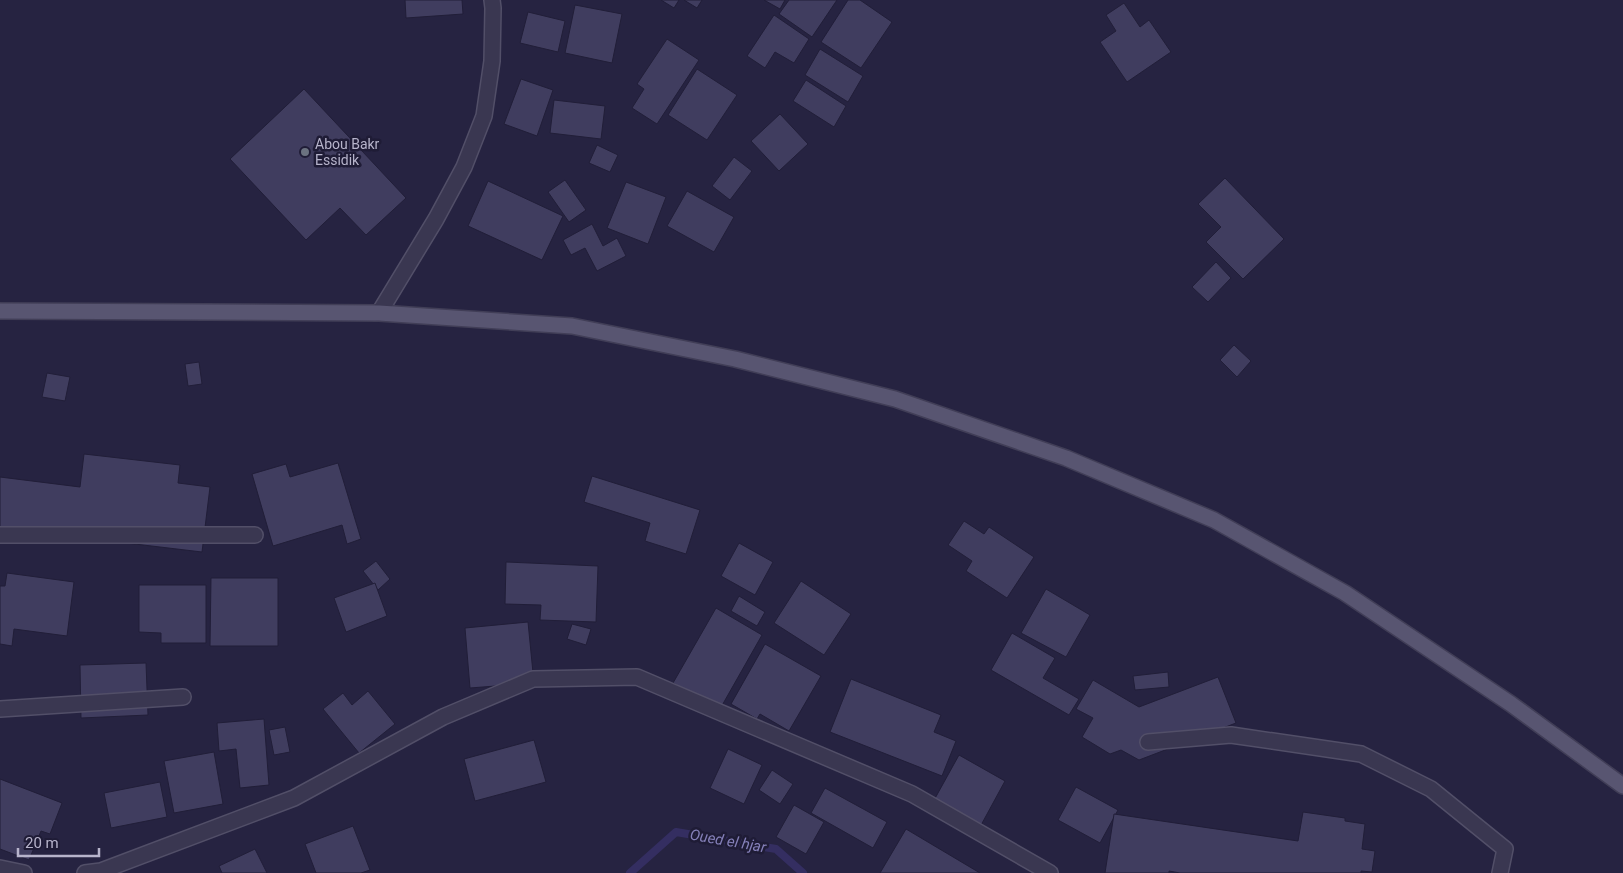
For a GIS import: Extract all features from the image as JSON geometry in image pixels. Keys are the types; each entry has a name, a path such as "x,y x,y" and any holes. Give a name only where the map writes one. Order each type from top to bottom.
{"main road":[{"path":"0,311 380,313 572,326 735,359 895,399 1066,458 1214,520 1345,593 1511,704 1623,786"}],"street":[{"path":"380,313 436,219 464,167 484,116 492,61 494,8 492,0"},
{"path":"0,535 255,535"},
{"path":"85,873 101,871 294,798 443,716 533,679 637,677 912,794 1050,873"},
{"path":"0,710 183,697"},
{"path":"1148,742 1231,735 1362,754 1431,790 1505,849 1500,873"},
{"path":"0,868 24,873"}],"building":[{"path":"405,0 462,0 463,14 406,18"},
{"path":"661,0 679,0 674,8"},
{"path":"684,0 702,0 697,8"},
{"path":"764,0 785,0 780,9"},
{"path":"789,0 837,0 812,37 779,14"},
{"path":"848,0 860,0 892,22 861,68 821,42"},
{"path":"1124,3 1140,27 1149,20 1171,52 1127,82 1100,42 1116,31 1106,15"},
{"path":"575,5 622,14 612,63 565,53"},
{"path":"528,12 565,21 558,52 520,43"},
{"path":"774,15 809,39 794,63 775,52 765,68 747,56"},
{"path":"667,39 699,60 657,124 632,108 644,89 637,84"},
{"path":"820,49 863,76 848,102 805,75"},
{"path":"697,69 737,95 707,140 668,115"},
{"path":"521,79 553,90 537,136 504,124"},
{"path":"806,80 846,106 834,127 793,101"},
{"path":"304,89 406,198 366,235 340,208 306,240 230,159"},
{"path":"554,100 605,106 601,139 550,133"},
{"path":"780,114 808,144 779,171 751,141"},
{"path":"597,145 618,155 610,172 589,163"},
{"path":"734,157 752,171 730,200 712,186"},
{"path":"1225,178 1284,239 1243,279 1206,242 1221,227 1198,204"},
{"path":"565,180 586,210 569,222 548,192"},
{"path":"488,181 563,216 542,260 468,226"},
{"path":"626,182 666,197 648,244 607,228"},
{"path":"687,191 734,217 714,252 667,226"},
{"path":"592,224 603,246 617,238 626,256 597,271 585,248 571,255 563,240"},
{"path":"1216,262 1231,278 1208,302 1192,287"},
{"path":"1234,345 1251,361 1237,377 1220,360"},
{"path":"199,362 202,384 188,386 185,364"},
{"path":"47,373 70,377 65,401 42,397"},
{"path":"84,454 180,465 178,483 210,487 202,552 0,528 0,477 80,487"},
{"path":"338,463 361,539 347,544 342,525 273,546 252,474 286,464 290,477"},
{"path":"592,476 700,510 686,554 645,541 650,523 584,502"},
{"path":"964,521 984,534 989,527 1034,557 1007,598 966,571 972,561 948,545"},
{"path":"739,543 773,562 755,595 721,576"},
{"path":"376,561 390,579 378,590 363,571"},
{"path":"506,562 598,566 596,622 540,620 541,605 505,604"},
{"path":"7,573 74,582 67,636 14,629 12,646 0,644 0,586 5,586"},
{"path":"211,578 278,578 278,646 210,646"},
{"path":"801,581 851,614 824,655 774,623"},
{"path":"375,583 387,616 346,632 334,598"},
{"path":"139,585 206,585 206,643 161,643 161,633 139,632"},
{"path":"1046,589 1090,615 1066,657 1021,633"},
{"path":"739,596 765,612 757,626 731,611"},
{"path":"716,608 762,635 720,709 673,683"},
{"path":"528,622 534,683 470,688 465,628"},
{"path":"572,624 591,629 586,645 567,639"},
{"path":"1012,633 1055,658 1043,678 1079,699 1069,715 991,670"},
{"path":"765,644 821,676 789,731 760,714 757,719 731,704"},
{"path":"146,663 148,715 81,718 80,665"},
{"path":"1168,672 1169,687 1135,690 1133,676"},
{"path":"1218,677 1236,723 1139,760 1121,750 1110,754 1082,737 1093,718 1076,709 1093,680 1139,707"},
{"path":"851,679 941,715 934,732 956,741 942,776 830,732"},
{"path":"368,691 395,724 359,753 323,709 343,693 352,705"},
{"path":"264,719 269,785 240,788 236,749 219,751 217,723"},
{"path":"285,727 290,752 274,755 269,730"},
{"path":"534,740 546,782 475,801 464,759"},
{"path":"728,749 762,765 744,804 710,788"},
{"path":"214,752 223,804 174,813 164,761"},
{"path":"959,755 1005,781 980,827 933,802"},
{"path":"772,770 793,784 780,804 759,790"},
{"path":"0,779 62,803 50,834 41,831 29,860 0,849"},
{"path":"160,782 167,817 111,828 104,793"},
{"path":"1076,787 1118,810 1100,843 1058,820"},
{"path":"825,788 887,822 873,848 811,813"},
{"path":"794,805 824,822 806,854 776,837"},
{"path":"1303,812 1345,818 1345,821 1365,824 1362,849 1375,851 1372,872 1180,873 1169,871 1169,873 1105,873 1114,814 1298,841"},
{"path":"353,826 370,870 361,873 316,873 305,844"},
{"path":"906,829 980,873 880,873"},
{"path":"255,849 267,873 222,873 219,866"}],"waterway":[{"name":"Oued el hjar","path":"630,873 676,832 776,849 803,873"}],"place":[{"name":"Abou Bakr Essidik","path":"305,152"}]}
